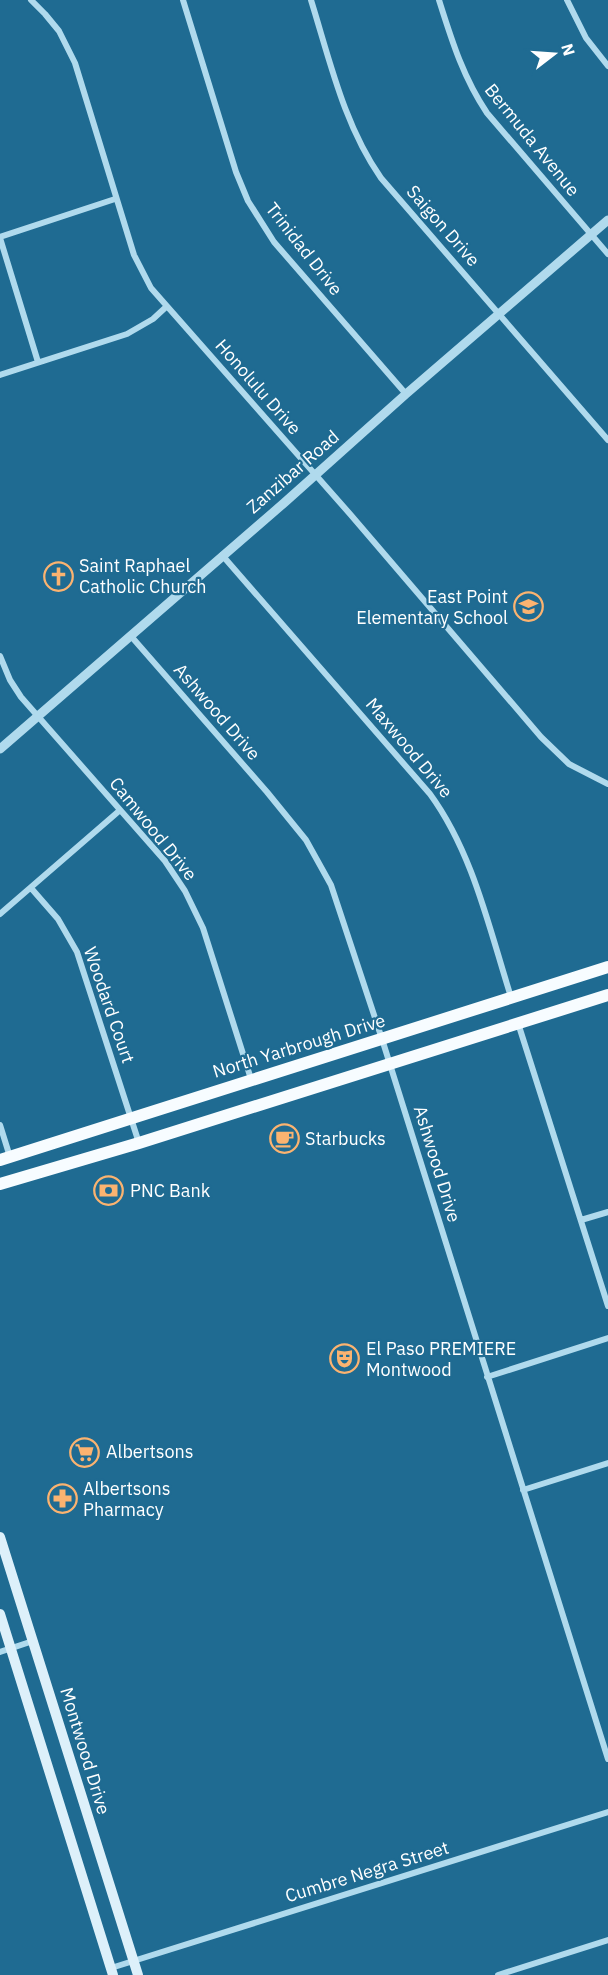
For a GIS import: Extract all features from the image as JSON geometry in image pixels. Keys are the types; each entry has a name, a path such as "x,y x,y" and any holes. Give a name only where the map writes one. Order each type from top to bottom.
{"main road":[{"name":"North Yarbrough Drive","path":"5,1158 608,967"},
{"path":"0,1184 138,1143 608,994"},
{"name":"Montwood Drive","path":"0,1537 138,1975"},
{"path":"0,1614 5,1650 112,1971"}],"street":[{"name":"Honolulu Drive","path":"31,0 59,31 75,63 115,199 141,272 151,288 542,737 569,764 608,784"},
{"name":"Trinidad Drive","path":"183,0 236,172 248,201 274,242 406,394"},
{"name":"Saigon Drive","path":"311,0 346,114 366,156 381,178 608,440"},
{"name":"Bermuda Avenue","path":"439,0 458,61 487,113 608,254"},
{"path":"567,0 586,38 608,66"},
{"path":"38,362 0,238 115,199"},
{"name":"Zanzibar Road","path":"0,749 608,220"},
{"path":"0,375 127,334 153,320 166,307"},
{"name":"Maxwood Drive","path":"222,555 430,794 445,815 459,840 511,997"},
{"name":"Ashwood Drive","path":"130,635 267,792 313,850 331,885 382,1039 608,1759"},
{"name":"Camwood Drive","path":"0,656 10,680 21,697 165,861 185,891 209,944 251,1079"},
{"path":"0,914 119,811"},
{"name":"Woodard Court","path":"31,888 58,919 77,952 138,1143"},
{"path":"518,1022 608,1306"},
{"path":"0,1125 5,1158"},
{"path":"581,1221 608,1212"},
{"path":"488,1377 608,1338"},
{"path":"523,1490 608,1462"},
{"path":"5,1650 33,1641"},
{"name":"Cumbre Negra Street","path":"112,1971 134,1961 608,1812"},
{"path":"498,1975 608,1940"}],"place":[{"name":"Saint Raphael Catholic Church","path":"58,576"},
{"name":"East Point Elementary School","path":"529,607"},
{"name":"Starbucks","path":"284,1139"},
{"name":"PNC Bank","path":"109,1191"},
{"name":"El Paso PREMIERE Montwood","path":"345,1359"},
{"name":"Albertsons","path":"85,1452"},
{"name":"Albertsons Pharmacy","path":"62,1499"}]}
